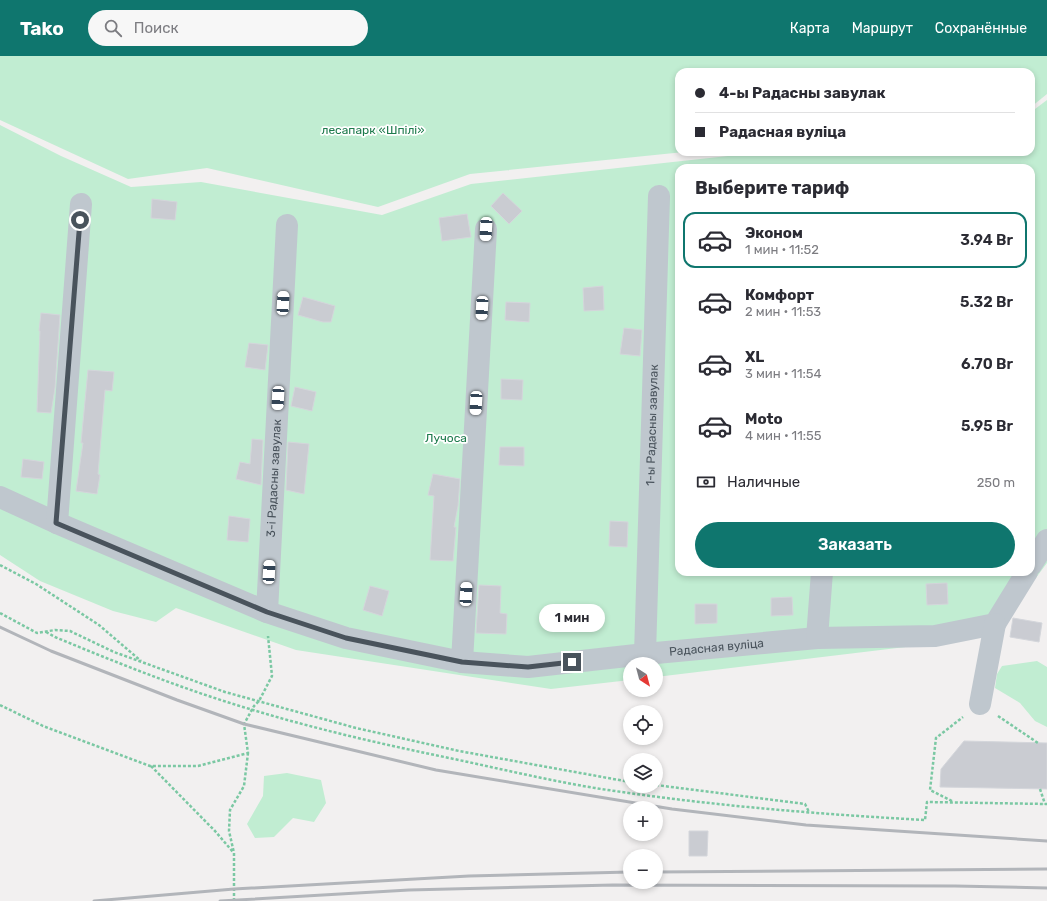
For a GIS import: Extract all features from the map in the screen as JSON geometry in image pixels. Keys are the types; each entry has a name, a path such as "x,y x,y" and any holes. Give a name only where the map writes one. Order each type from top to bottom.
{"lane":[{"name":"1-ы Радасны завулак","path":"645,654 659,196"},
{"path":"56,523 81,204"},
{"name":"3-і Радасны завулак","path":"267,612 287,224"},
{"path":"462,662 486,229"},
{"name":"Радасная вуліца","path":"0,497 56,523 267,612 346,638 462,662 528,667 645,654 817,638 935,636 995,624"},
{"path":"1035,559 1047,540"},
{"path":"817,638 822,576"},
{"path":"980,704 995,624 1025,576"}],"path":[{"path":"0,565 36,584 99,625 143,663"},
{"path":"234,901 234,852 229,831 230,810 244,786 248,753 244,724 259,701 272,676 267,612"},
{"path":"0,613 37,633 55,630 70,631 114,652 225,692 356,728 452,749 623,781"},
{"path":"46,632 141,672 292,722 418,752 594,788 714,804 834,815 925,820 927,802 1046,804 1040,789"},
{"path":"955,802 930,790 936,738 980,704 1038,743"},
{"path":"0,705 43,726 150,766 198,766 248,753"},
{"path":"150,766 234,852"},
{"path":"663,786 806,804 809,813"}],"green space":[{"name":"лесапарк «Шпілі»","path":"0,56 1047,56 1047,94 1035,104 1035,68 675,68 675,153 470,174 378,207 207,168 128,179 0,120"},
{"name":"Лучоса","path":"1047,100 1047,563 997,630 972,639 663,676 663,657 623,657 623,681 551,689 296,650 176,608 156,622 113,611 40,581 0,555 0,125 61,156 131,187 201,182 382,215 471,184 730,156 1035,156 1035,109"},
{"path":"1037,661 1047,667 1047,727 1035,721 1020,703 995,688 997,674 1002,666"},
{"path":"287,773 321,780 326,803 314,822 293,818 274,837 255,838 247,824 263,796 264,776"}],"building":[{"path":"503,193 522,211 509,224 491,206"},
{"path":"152,199 177,202 175,220 151,218"},
{"path":"467,214 471,237 442,241 439,218"},
{"path":"603,286 604,310 584,311 583,288"},
{"path":"303,297 335,306 331,322 323,322 298,315"},
{"path":"506,302 530,303 529,322 505,320"},
{"path":"41,313 60,315 55,388 51,413 37,412 39,331"},
{"path":"624,328 642,330 640,356 620,354"},
{"path":"249,343 268,345 265,370 245,367"},
{"path":"88,370 114,372 112,391 105,390 98,474 100,475 97,494 76,491 83,443 81,443"},
{"path":"501,379 523,380 522,400 501,399"},
{"path":"295,387 316,392 312,411 291,406"},
{"path":"252,439 263,440 261,485 236,479 240,462 250,464"},
{"path":"288,442 309,444 304,494 286,490"},
{"path":"500,447 524,447 524,466 499,465"},
{"path":"23,459 44,462 42,479 21,477"},
{"path":"433,474 460,479 458,506 454,527 456,527 453,561 430,560 434,496 428,495"},
{"path":"229,516 250,519 248,542 227,540"},
{"path":"610,521 628,522 627,547 609,546"},
{"path":"947,583 948,604 927,605 926,584"},
{"path":"479,585 501,586 500,613 507,614 506,634 476,633"},
{"path":"370,586 389,591 382,616 363,610"},
{"path":"792,597 793,615 771,616 771,598"},
{"path":"695,604 717,604 717,623 695,624"},
{"path":"1013,618 1042,623 1039,642 1010,637"},
{"path":"964,741 1047,743 1047,789 940,787 941,769"},
{"path":"689,831 708,831 707,856 689,856"}],"railway":[{"path":"0,627 51,651 177,700 244,724 436,770 672,809 806,825 1047,841"},
{"path":"663,872 1047,869"},
{"path":"94,901 234,889 469,876 623,872"},
{"path":"220,901 409,890 613,885 955,886 1047,888"}],"route":[{"path":"80,220 56,523 267,612 346,638 462,662 528,667 572,662"}]}
